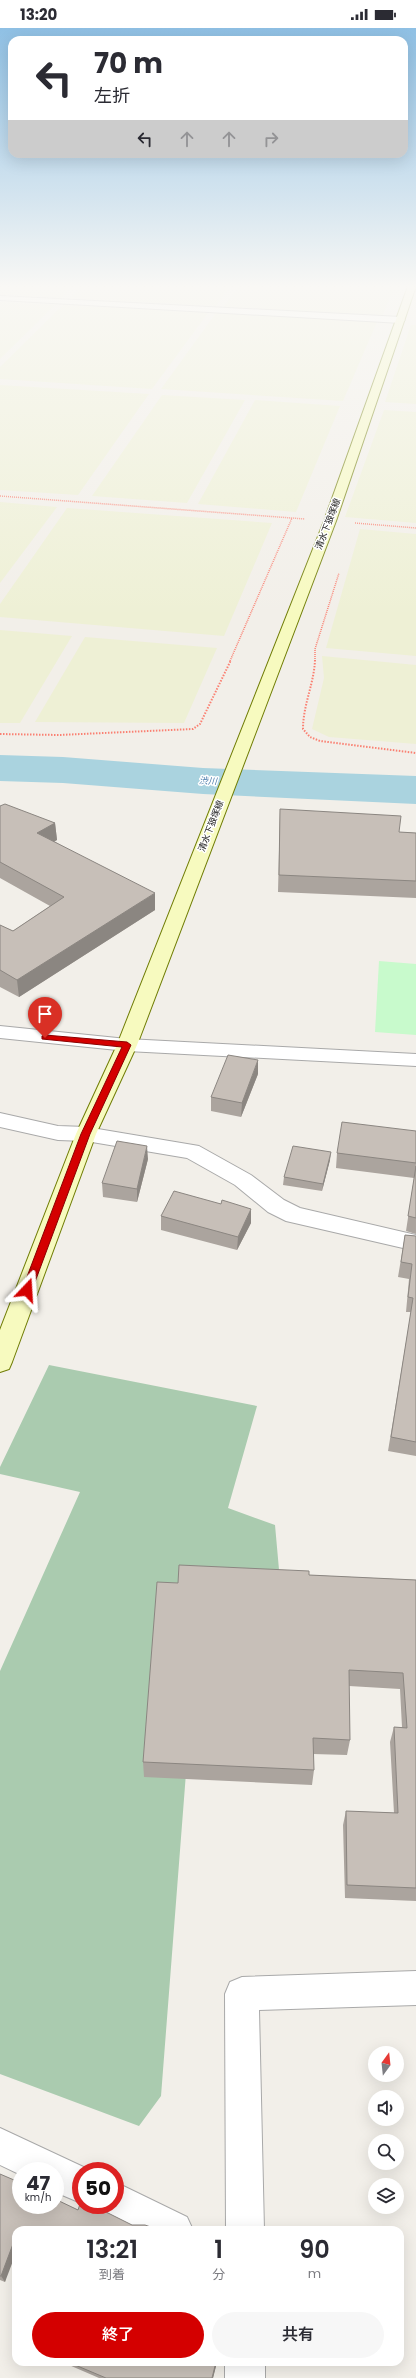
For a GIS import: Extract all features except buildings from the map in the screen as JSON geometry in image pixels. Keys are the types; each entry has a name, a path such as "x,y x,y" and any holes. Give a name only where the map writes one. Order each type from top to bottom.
{"main road":[{"name":"清水下狼塚線","path":"0,1362 86,1134 127,1045 238,755 330,521 374,396"}],"street":[{"path":"0,1032 127,1045 416,1060"},
{"path":"0,1120 58,1133 86,1134 192,1151 243,1180 276,1206 294,1215 416,1243"},
{"path":"245,2226 242,1994 416,1988"},
{"path":"0,2146 33,2162"},
{"path":"124,2205 166,2226"},
{"path":"245,2366 245,2378"}],"path":[{"path":"0,496 416,528"},
{"path":"0,734 59,735 183,731 193,729 200,724 241,639 292,518"},
{"path":"340,568 316,649 314,677 303,717 303,729 310,737 320,741 416,753"}],"green space":[{"path":"0,396 148,396 78,495 0,490"},
{"path":"162,396 245,400 187,503 92,496"},
{"path":"262,396 345,396 343,401"},
{"path":"387,396 416,396 416,404 385,402"},
{"path":"255,400 340,406 296,512 198,504"},
{"path":"384,410 416,412 416,523 345,517"},
{"path":"0,502 57,507 0,583"},
{"path":"67,508 272,523 224,636 0,617 0,604"},
{"path":"360,529 416,534 416,656 326,648"},
{"path":"0,630 72,636 20,723 0,723"},
{"path":"85,637 217,648 184,723 35,722"},
{"path":"322,656 416,665 416,744 329,737 312,729 324,678"},
{"path":"379,961 416,964 416,1035 375,1032"},
{"path":"49,1365 257,1406 228,1508 275,1525 281,1592 186,1773 161,2096 139,2126 0,2074 0,1671 80,1492 0,1474 0,1467"}],"waterway":[{"name":"渋川","path":"0,768 63,770 203,781 416,790"}],"route":[{"path":"27,1290 86,1134 127,1045 45,1038"}]}
